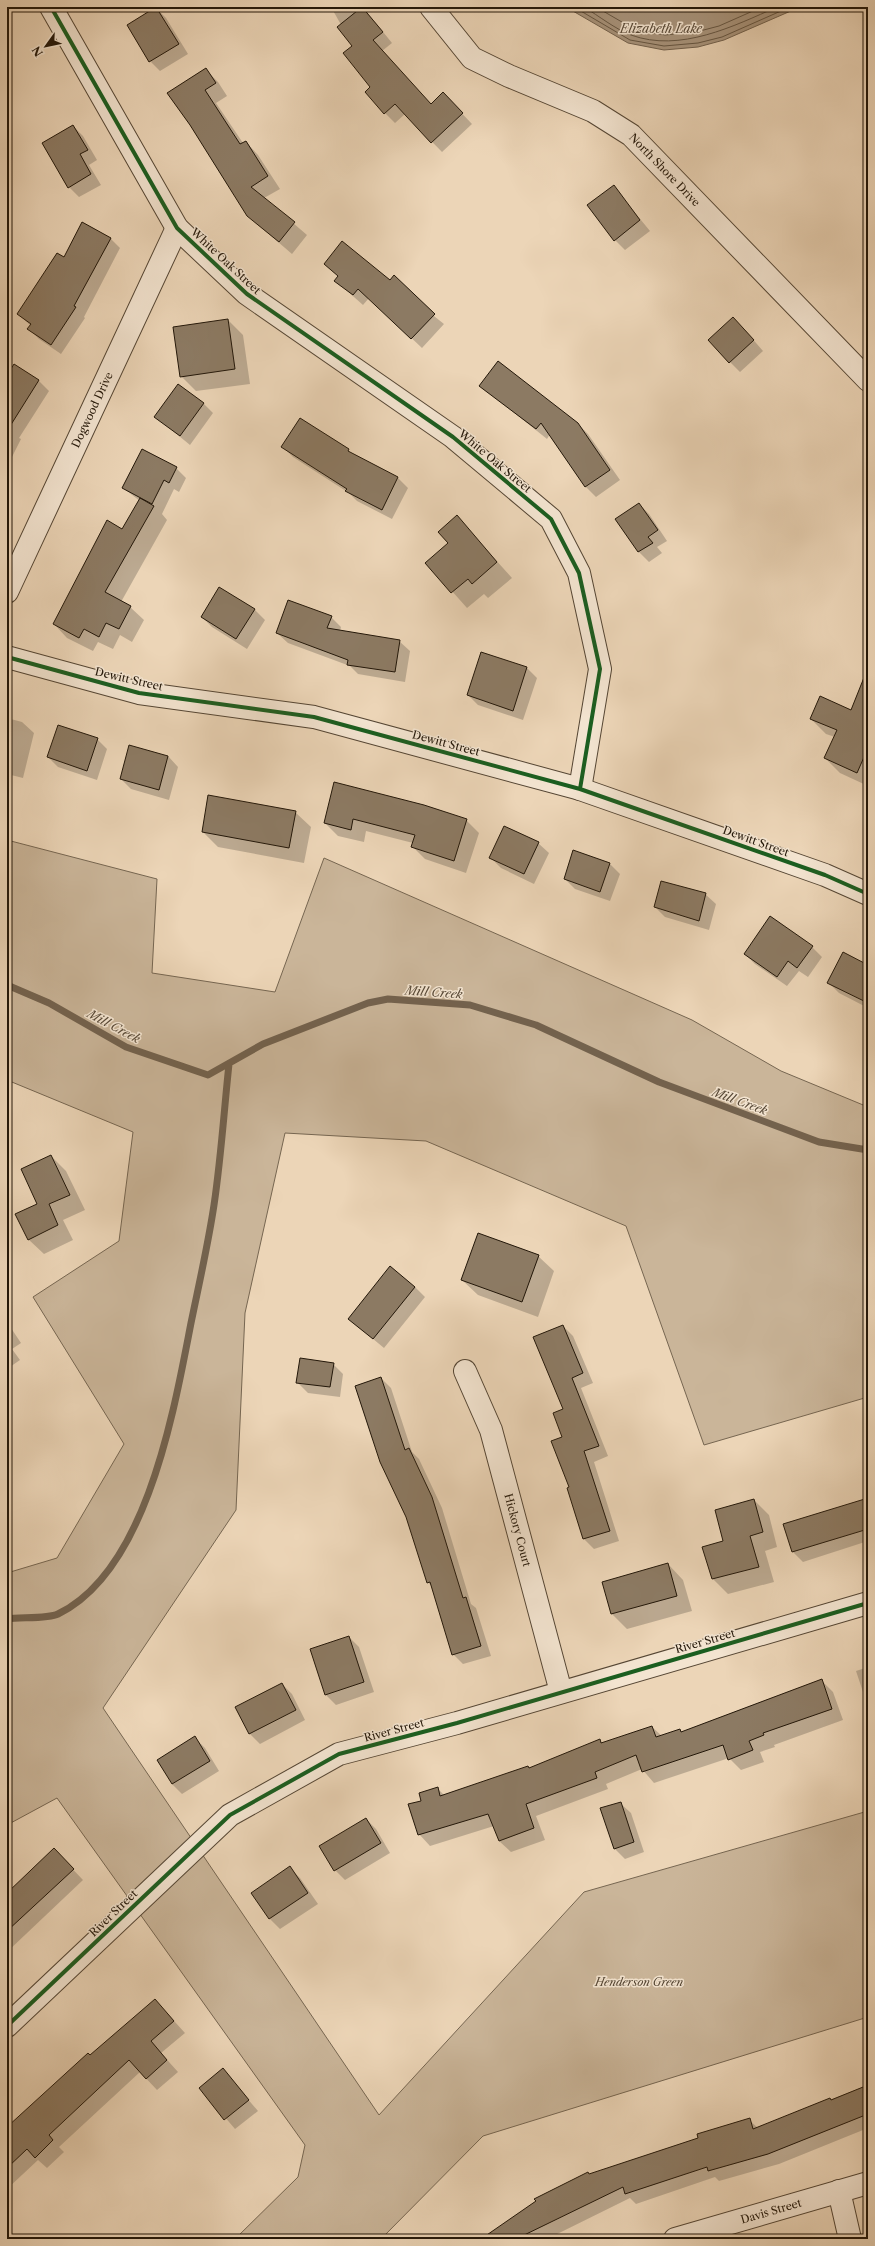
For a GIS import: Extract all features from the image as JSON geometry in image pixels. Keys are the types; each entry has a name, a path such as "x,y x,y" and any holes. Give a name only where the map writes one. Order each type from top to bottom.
{"street":[{"name":"White Oak Street","path":"51,7 177,228 247,294 452,437 551,519 579,573 600,669 580,789"},
{"name":"North Shore Drive","path":"431,7 472,58 509,76 593,111 631,135 868,380"},
{"name":"Dogwood Drive","path":"7,592 177,228"},
{"name":"Dewitt Street","path":"7,656 139,693 314,717 580,789 825,875 868,894"},
{"name":"Hickory Court","path":"465,1371 491,1430 562,1692"},
{"name":"River Street","path":"7,2026 230,1815 339,1754 562,1692 868,1603"},
{"name":"Davis Street","path":"675,2239 868,2183"},
{"path":"839,2191 850,2239"}],"green space":[{"name":"Henderson Green","path":"7,840 157,879 152,973 275,992 324,858 692,1020 781,1071 868,1107 868,1397 704,1445 626,1226 426,1141 285,1133 245,1313 236,1510 103,1708 379,2115 584,1892 868,1811 868,2017 483,2136 381,2239 235,2239 298,2177 305,2145 57,1798 7,1825 7,1573 57,1558 124,1444 33,1297 119,1241 133,1132 7,1080"}],"water":[{"name":"Elizabeth Lake","path":"566,7 800,7 724,40 698,47 664,50 628,43"}],"building":[{"path":"156,7 179,44 149,62 127,25"},
{"path":"362,7 383,32 373,40 431,104 443,92 463,113 431,143 395,104 384,114 365,92 370,87 343,53 352,46 337,27"},
{"path":"206,68 216,83 205,90 240,144 246,141 268,176 251,187 295,222 279,242 247,216 190,125 167,93"},
{"path":"73,125 88,150 80,154 91,174 68,188 42,143"},
{"path":"614,185 640,220 614,241 587,205"},
{"path":"82,222 111,238 74,306 76,307 51,345 27,329 31,324 17,314 57,253 64,257"},
{"path":"342,241 390,280 394,275 435,314 411,339 358,289 353,295 334,281 338,276 324,264"},
{"path":"733,317 754,340 729,363 708,340"},
{"path":"228,319 235,369 180,377 173,327"},
{"path":"498,361 578,423 610,470 585,487 541,423 536,429 479,386"},
{"path":"14,364 39,380 7,431 7,375"},
{"path":"178,384 204,403 180,436 154,417"},
{"path":"300,418 349,449 348,451 398,477 382,510 345,491 347,489 281,447"},
{"path":"142,449 177,467 169,483 164,480 152,504 122,488"},
{"path":"140,498 154,506 105,592 131,606 119,629 106,623 99,637 84,629 79,638 53,624 107,520 122,529"},
{"path":"639,503 658,530 648,537 653,543 638,552 615,519"},
{"path":"457,515 497,562 472,584 468,579 451,593 425,563 448,543 438,532"},
{"path":"219,587 255,609 236,639 201,617"},
{"path":"288,600 332,616 327,628 400,640 395,672 347,665 348,660 276,633"},
{"path":"481,652 527,667 513,711 467,695"},
{"path":"867,670 868,748 857,773 824,758 837,730 810,719 820,696 851,710"},
{"path":"58,725 98,738 87,771 47,757"},
{"path":"129,745 168,756 159,790 120,779"},
{"path":"334,782 424,805 467,819 454,861 411,847 415,835 353,819 351,830 324,823"},
{"path":"208,795 296,811 289,848 202,832"},
{"path":"504,826 539,842 524,874 489,858"},
{"path":"573,850 610,863 600,892 564,879"},
{"path":"661,881 706,893 699,921 654,907"},
{"path":"770,916 813,946 797,968 788,961 777,977 744,954"},
{"path":"843,952 868,965 868,1003 827,983"},
{"path":"51,1155 70,1195 49,1204 58,1225 28,1240 15,1214 37,1204 21,1169"},
{"path":"478,1233 539,1255 522,1302 461,1280"},
{"path":"390,1266 415,1287 373,1339 348,1319"},
{"path":"563,1325 583,1373 572,1378 599,1446 584,1451 610,1531 583,1539 567,1488 569,1487 551,1441 562,1437 553,1413 563,1409 533,1337"},
{"path":"300,1358 334,1363 330,1387 296,1383"},
{"path":"381,1377 405,1450 409,1448 432,1497 463,1598 466,1597 481,1646 452,1655 430,1582 427,1583 406,1517 380,1462 355,1386"},
{"path":"868,1498 868,1529 792,1552 783,1524"},
{"path":"754,1499 763,1532 750,1536 759,1567 712,1579 702,1547 723,1541 715,1510"},
{"path":"668,1563 677,1596 611,1614 602,1582"},
{"path":"349,1636 364,1682 325,1695 310,1649"},
{"path":"822,1679 832,1709 763,1733 764,1735 749,1741 753,1750 728,1760 723,1745 642,1772 636,1755 595,1772 597,1778 526,1804 534,1828 499,1841 488,1814 418,1835 408,1804 421,1801 419,1793 438,1787 440,1796 528,1766 529,1768 600,1739 601,1743 652,1726 656,1737 680,1729 681,1732"},
{"path":"282,1683 296,1710 249,1734 235,1707"},
{"path":"195,1736 210,1761 172,1784 157,1760"},
{"path":"621,1802 634,1842 614,1849 600,1808"},
{"path":"366,1818 381,1843 334,1871 319,1846"},
{"path":"54,1848 74,1869 7,1931 7,1893"},
{"path":"290,1866 308,1893 269,1919 251,1893"},
{"path":"155,1999 174,2021 151,2041 167,2060 146,2079 129,2060 49,2135 53,2140 35,2158 27,2149 7,2168 7,2127 88,2053 90,2055"},
{"path":"223,2068 249,2100 224,2120 199,2088"},
{"path":"868,2085 868,2114 768,2154 708,2171 707,2167 625,2194 623,2187 516,2239 481,2239 536,2201 534,2199 588,2172 589,2174 698,2138 697,2134 750,2118 753,2129 830,2098 831,2100"}],"waterway":[{"name":"Mill Creek","path":"7,985 49,1003 126,1047 208,1075 263,1044 368,1003 388,999 470,1005 536,1025 659,1082 819,1142 868,1150"},
{"path":"7,1619 53,1616 89,1593 114,1563 135,1526 152,1485 176,1399 209,1235 219,1170 229,1064"}],"cycle path":[{"path":"51,7 177,228 247,294 453,437 551,519 579,573 600,669 580,789"},
{"path":"7,657 139,693 314,717 580,789 825,875 868,894"},
{"path":"7,2026 230,1815 339,1754 457,1723 868,1603"}]}
